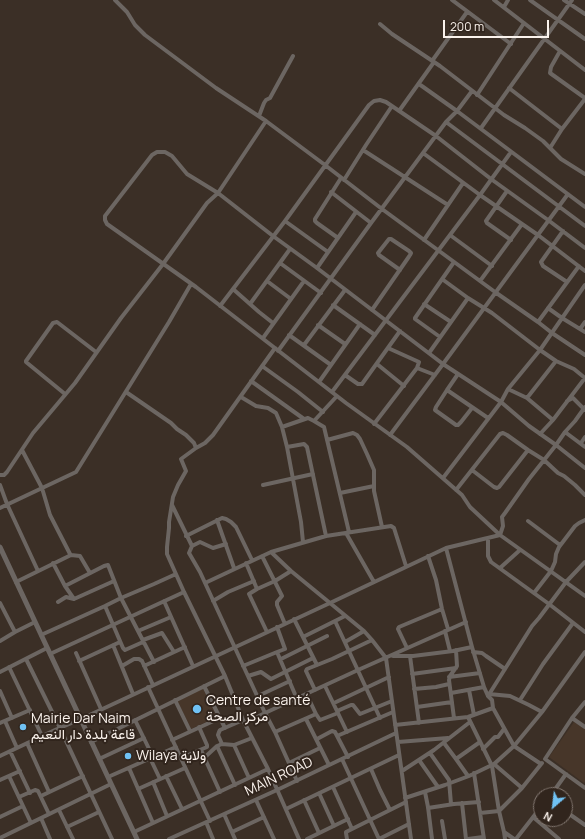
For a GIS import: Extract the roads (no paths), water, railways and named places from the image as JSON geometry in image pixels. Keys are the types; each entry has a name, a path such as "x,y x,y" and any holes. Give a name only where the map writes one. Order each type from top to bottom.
{"street":[{"path":"115,0 127,12 135,25 145,35 216,88 266,121 438,251 585,355"},
{"path":"452,0 510,44"},
{"path":"494,0 585,70"},
{"path":"504,7 508,0"},
{"path":"530,0 585,39"},
{"path":"564,0 571,2 585,14"},
{"path":"480,128 571,2"},
{"path":"399,111 467,12"},
{"path":"477,95 524,23"},
{"path":"380,24 504,115 543,141 565,161 585,174"},
{"path":"550,148 585,98 550,72 551,67 560,51"},
{"path":"259,116 264,103 270,98 293,56"},
{"path":"419,84 585,207"},
{"path":"509,88 562,129"},
{"path":"299,839 278,790 244,722 225,676 167,554 171,504 178,484 186,471 181,459 210,439 262,366 289,335 446,122 457,111 472,91"},
{"path":"220,306 285,221 369,105 374,101 380,100 386,102 436,136 585,248"},
{"path":"338,238 315,221 316,217 331,192 343,179 392,106"},
{"path":"0,475 4,475 7,472 33,433 75,383 96,352 207,203 218,193 266,121"},
{"path":"446,122 585,226"},
{"path":"362,150 448,205"},
{"path":"585,468 501,402 443,364 218,193 187,174 172,156 165,152 157,152 152,155 105,216 105,220 108,224 192,284 337,396 407,447 456,490 470,507 500,535 585,596"},
{"path":"332,392 511,152"},
{"path":"423,153 585,270"},
{"path":"424,240 463,183"},
{"path":"507,190 487,222 511,240"},
{"path":"331,192 371,223"},
{"path":"390,435 568,194"},
{"path":"317,268 356,212"},
{"path":"285,221 328,252"},
{"path":"480,281 522,224"},
{"path":"563,231 542,261 542,264 567,282"},
{"path":"450,235 492,266"},
{"path":"372,310 400,270 411,253 389,239 378,253 400,270"},
{"path":"250,304 290,249"},
{"path":"440,337 415,318 454,262"},
{"path":"280,263 321,293"},
{"path":"538,322 579,266"},
{"path":"442,279 468,298 484,307 540,350 556,361 574,369 585,378 553,420 540,434"},
{"path":"267,281 291,299"},
{"path":"263,338 304,281"},
{"path":"0,508 76,472 192,284"},
{"path":"443,478 501,402 508,389 540,350 585,285"},
{"path":"233,289 274,323"},
{"path":"304,345 345,290"},
{"path":"428,353 468,298"},
{"path":"424,304 451,322"},
{"path":"333,305 375,335"},
{"path":"548,308 585,332"},
{"path":"66,394 26,361 55,322 96,352"},
{"path":"580,329 585,322"},
{"path":"319,382 360,324"},
{"path":"318,325 345,344"},
{"path":"345,375 361,385 400,331"},
{"path":"289,335 331,365"},
{"path":"374,424 404,386 417,368 419,362 388,348"},
{"path":"527,398 556,361"},
{"path":"377,364 404,386"},
{"path":"262,366 323,412"},
{"path":"417,368 435,375"},
{"path":"458,374 434,408 435,411 458,424 472,408"},
{"path":"251,381 304,419"},
{"path":"508,389 527,398 553,420"},
{"path":"447,390 488,418"},
{"path":"126,392 171,423 186,435 196,448"},
{"path":"240,396 256,406 268,408 277,415 287,447 301,522 303,542"},
{"path":"314,420 337,396"},
{"path":"500,535 503,526 503,516 565,432 585,409 573,398 567,401"},
{"path":"282,427 308,418 324,427 340,493 347,533 374,582"},
{"path":"565,432 585,447"},
{"path":"456,490 502,433 544,460 585,495"},
{"path":"327,440 350,434 357,435 368,454 374,470 374,491 382,527"},
{"path":"580,443 585,437"},
{"path":"287,447 301,444 304,444 307,447 326,536"},
{"path":"22,450 42,488 50,515 71,554"},
{"path":"472,470 497,488 528,450"},
{"path":"263,485 313,474"},
{"path":"0,485 7,504 38,571"},
{"path":"340,493 374,486"},
{"path":"171,504 192,546"},
{"path":"186,536 217,520 222,518 226,519 236,527 252,560"},
{"path":"217,520 234,568"},
{"path":"528,521 560,545"},
{"path":"534,593 552,571 560,545 575,526 584,522"},
{"path":"205,583 234,568 271,552 303,542 326,536 392,526 394,528 406,566"},
{"path":"0,756 446,548 500,535"},
{"path":"488,538 489,560 585,632"},
{"path":"226,544 213,548 200,542 192,546 189,553 205,583 297,781"},
{"path":"0,547 137,839"},
{"path":"446,548 472,649 484,687 492,700 493,708 514,746 541,764"},
{"path":"500,568 520,550"},
{"path":"271,552 291,571 364,631 388,657 396,733 411,839"},
{"path":"16,582 71,554 80,556 90,573"},
{"path":"262,556 282,596 277,602 277,605 285,624"},
{"path":"428,556 436,580 447,630 450,652"},
{"path":"53,563 65,586 74,599"},
{"path":"246,563 257,589"},
{"path":"489,695 532,626 566,582 585,563"},
{"path":"65,586 107,565 121,598 154,662"},
{"path":"249,594 291,571"},
{"path":"41,635 176,574"},
{"path":"58,602 66,597 74,599 114,581"},
{"path":"213,601 228,592 254,582"},
{"path":"244,585 267,632"},
{"path":"50,654 184,592"},
{"path":"164,601 193,666"},
{"path":"0,603 15,632"},
{"path":"105,606 123,648 126,650 162,633 174,652"},
{"path":"407,648 398,630 399,627 442,609"},
{"path":"303,636 345,616"},
{"path":"138,631 171,617"},
{"path":"294,619 317,665"},
{"path":"335,621 380,718"},
{"path":"0,641 35,622"},
{"path":"222,744 218,734 220,730 224,728 244,722 297,699 466,622"},
{"path":"520,700 543,664 573,623"},
{"path":"243,666 285,649 277,627"},
{"path":"345,642 364,631"},
{"path":"281,659 327,636"},
{"path":"315,690 306,671 307,669 372,640"},
{"path":"79,661 120,642"},
{"path":"113,645 133,694"},
{"path":"144,666 185,647"},
{"path":"0,672 47,648"},
{"path":"388,657 472,649 482,653 505,669"},
{"path":"454,718 449,677 456,668 456,650"},
{"path":"277,652 297,699"},
{"path":"347,839 346,832 390,810 406,800 493,765 514,746 542,712 585,652"},
{"path":"76,653 102,709"},
{"path":"410,656 419,723"},
{"path":"248,676 261,672 271,679 313,658"},
{"path":"26,659 112,839"},
{"path":"122,666 134,659 142,661 153,685"},
{"path":"9,667 42,736"},
{"path":"412,674 456,668"},
{"path":"449,677 480,673"},
{"path":"91,742 225,676"},
{"path":"334,703 389,677"},
{"path":"258,696 290,681"},
{"path":"414,689 449,684"},
{"path":"204,686 224,728"},
{"path":"325,686 347,732"},
{"path":"451,694 484,687"},
{"path":"148,688 201,801 213,839"},
{"path":"469,690 474,714"},
{"path":"0,691 12,718"},
{"path":"307,694 316,714 321,720 351,705 354,705 359,714 392,701"},
{"path":"489,695 510,696 542,712"},
{"path":"175,700 190,731"},
{"path":"417,707 452,702"},
{"path":"480,813 500,811 522,788 545,759 572,718 585,702"},
{"path":"395,725 468,717 493,708"},
{"path":"0,723 30,710"},
{"path":"337,736 394,712"},
{"path":"275,732 316,714"},
{"path":"468,717 483,749 493,765 522,788"},
{"path":"172,740 220,718"},
{"path":"572,718 585,727"},
{"path":"306,719 329,765"},
{"path":"135,720 144,738 160,779"},
{"path":"5,721 17,748"},
{"path":"402,771 444,743 470,722"},
{"path":"181,758 206,748 207,745 199,727"},
{"path":"483,749 498,737 504,729"},
{"path":"317,739 334,731 348,756"},
{"name":"MAIN ROAD","path":"169,839 278,790 396,733"},
{"path":"99,759 144,738"},
{"path":"204,758 217,746 222,744 234,746 252,738"},
{"path":"398,742 449,738"},
{"path":"456,759 480,742"},
{"path":"27,743 49,792"},
{"path":"444,743 468,776"},
{"path":"217,746 235,785"},
{"path":"234,746 249,778"},
{"path":"108,777 176,747"},
{"path":"289,763 320,748"},
{"path":"201,750 220,792"},
{"path":"10,751 30,793"},
{"path":"430,753 447,776 451,804"},
{"path":"286,809 399,755"},
{"path":"342,759 379,839 409,824"},
{"path":"545,759 584,786"},
{"path":"419,760 438,787"},
{"path":"493,765 505,839"},
{"path":"129,768 153,823"},
{"path":"138,789 185,768"},
{"path":"134,832 268,769"},
{"path":"371,769 390,810"},
{"path":"0,780 20,771"},
{"path":"462,803 467,839 483,838 474,773"},
{"path":"557,787 566,774"},
{"path":"9,776 31,823"},
{"path":"41,796 83,776"},
{"path":"166,776 182,810"},
{"path":"153,782 167,816"},
{"path":"0,838 111,784"},
{"path":"333,787 352,829"},
{"path":"19,797 37,790 49,814"},
{"path":"425,792 432,839"},
{"path":"319,793 334,826"},
{"path":"256,800 274,839"},
{"path":"304,800 319,833"},
{"path":"428,808 451,804 479,802"},
{"path":"0,817 23,806"},
{"path":"59,810 71,838"},
{"path":"67,828 99,812"},
{"path":"224,814 235,839"},
{"path":"573,816 585,825"},
{"path":"232,832 264,817"},
{"path":"504,832 515,839 533,817"},
{"path":"41,818 48,838"},
{"path":"307,839 348,819"},
{"path":"442,821 445,839"},
{"path":"545,827 559,839"}],"place":[{"name":"Centre de santé مركز الصحة","path":"197,709"},
{"name":"Mairie Dar Naim قاعة بلدة دار النعيم","path":"23,727"},
{"name":"Wilaya ولاية","path":"128,756"}]}
